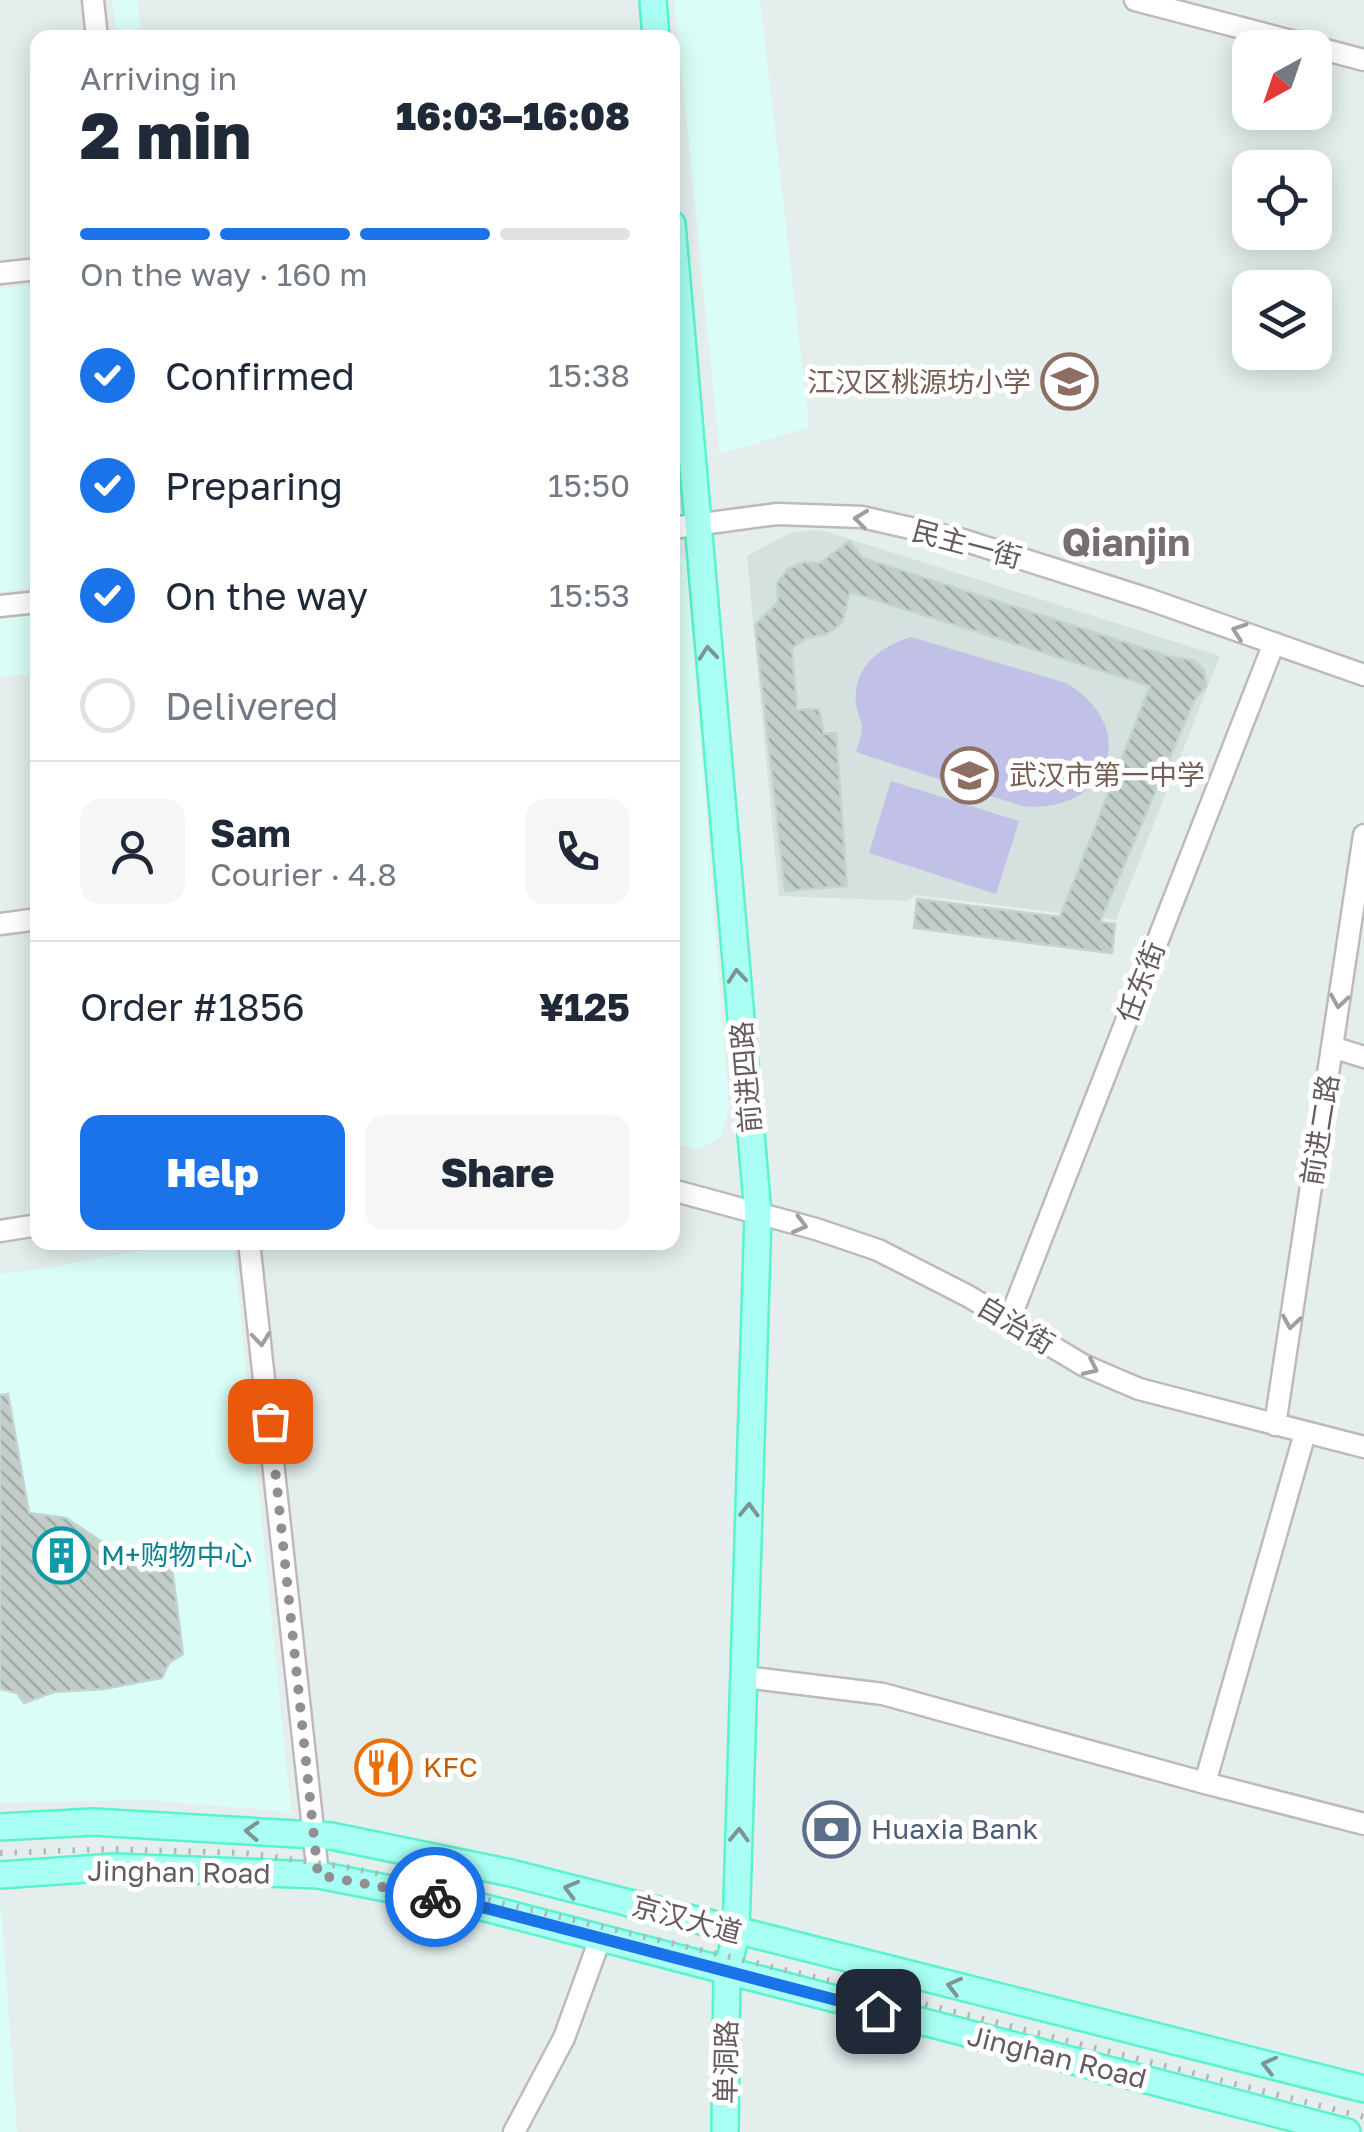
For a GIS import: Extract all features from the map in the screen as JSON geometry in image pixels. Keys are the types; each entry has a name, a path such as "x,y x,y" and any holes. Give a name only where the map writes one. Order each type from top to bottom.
{"main road":[{"path":"653,0 655,30"},
{"name":"前进四路","path":"680,410 685,526 758,1214 736,1933"},
{"name":"京汉大道","path":"0,1827 93,1822 331,1836 511,1873 1364,2089"},
{"name":"Jinghan Road","path":"0,1875 115,1867 318,1875 478,1906 1347,2132"},
{"name":"单洞路","path":"725,2132 727,1973 736,1933"}],"street":[{"path":"93,0 96,30"},
{"path":"1136,0 1364,60"},
{"path":"0,273 30,269"},
{"name":"民主一街","path":"685,526 777,514 862,518 963,540 1148,598 1364,675"},
{"path":"0,606 30,603"},
{"name":"任东街","path":"1009,1321 1274,643"},
{"name":"前进二路","path":"1276,1426 1364,836"},
{"path":"0,924 30,920"},
{"path":"1332,1046 1364,1057"},
{"name":"自治街","path":"680,1192 816,1228 878,1250 1084,1365 1139,1389 1364,1448"},
{"path":"0,1230 30,1226"},
{"path":"250,1250 318,1875"},
{"path":"1205,1784 1305,1433"},
{"path":"745,1677 883,1694 1364,1824"},
{"path":"514,2132 564,2038 600,1938"}],"shaded area":[{"path":"112,0 137,0 140,30 115,30"},
{"path":"674,0 760,0 809,427 720,454 680,30"},
{"path":"30,285 30,588 0,592 0,288"},
{"name":"武汉市第一中学","path":"821,530 1220,656 1116,920 915,895 908,901 779,896 747,556 792,532"},
{"path":"680,554 686,560 729,1107 721,1137 699,1150 680,1145"},
{"path":"30,615 30,674 0,677 0,619"},
{"path":"911,637 1066,683 1090,702 1104,723 1109,745 1105,765 1094,783 1076,797 1051,805 1022,806 856,752 862,728 856,692 863,670 889,646"},
{"path":"891,781 1019,821 996,894 869,853"},
{"path":"142,1250 234,1250 291,1812 149,1800 0,1803 0,1274"},
{"path":"1,1907 17,2132 0,2132"}],"building":[{"path":"849,541 863,558 1171,657 1193,660 1204,670 1206,686 1194,701 1100,922 1115,924 1112,953 914,928 917,899 1060,917 1150,686 850,592 842,623 827,634 806,638 792,648 797,710 819,709 824,734 836,733 847,886 785,891 755,625 778,602 777,583 788,569 804,562 820,563"},
{"name":"M+购物中心","path":"8,1394 29,1513 66,1518 149,1573 172,1567 183,1654 169,1663 162,1678 104,1689 54,1692 24,1703 17,1693 0,1689 0,1395"}],"railway":[{"path":"0,1853 109,1849 245,1853 353,1868 874,1991 1364,2117"}],"way so far":[{"path":"270,1421 318,1875 435,1897"}],"place":[{"name":"江汉区桃源坊小学","path":"1070,382"},
{"name":"武汉市第一中学","path":"970,775"},
{"name":"M+购物中心","path":"62,1555"},
{"name":"KFC","path":"384,1767"},
{"name":"Huaxia Bank","path":"832,1829"}],"district":[{"name":"Qianjin","path":"1126,543"}],"route":[{"path":"435,1897 878,2011"}]}
